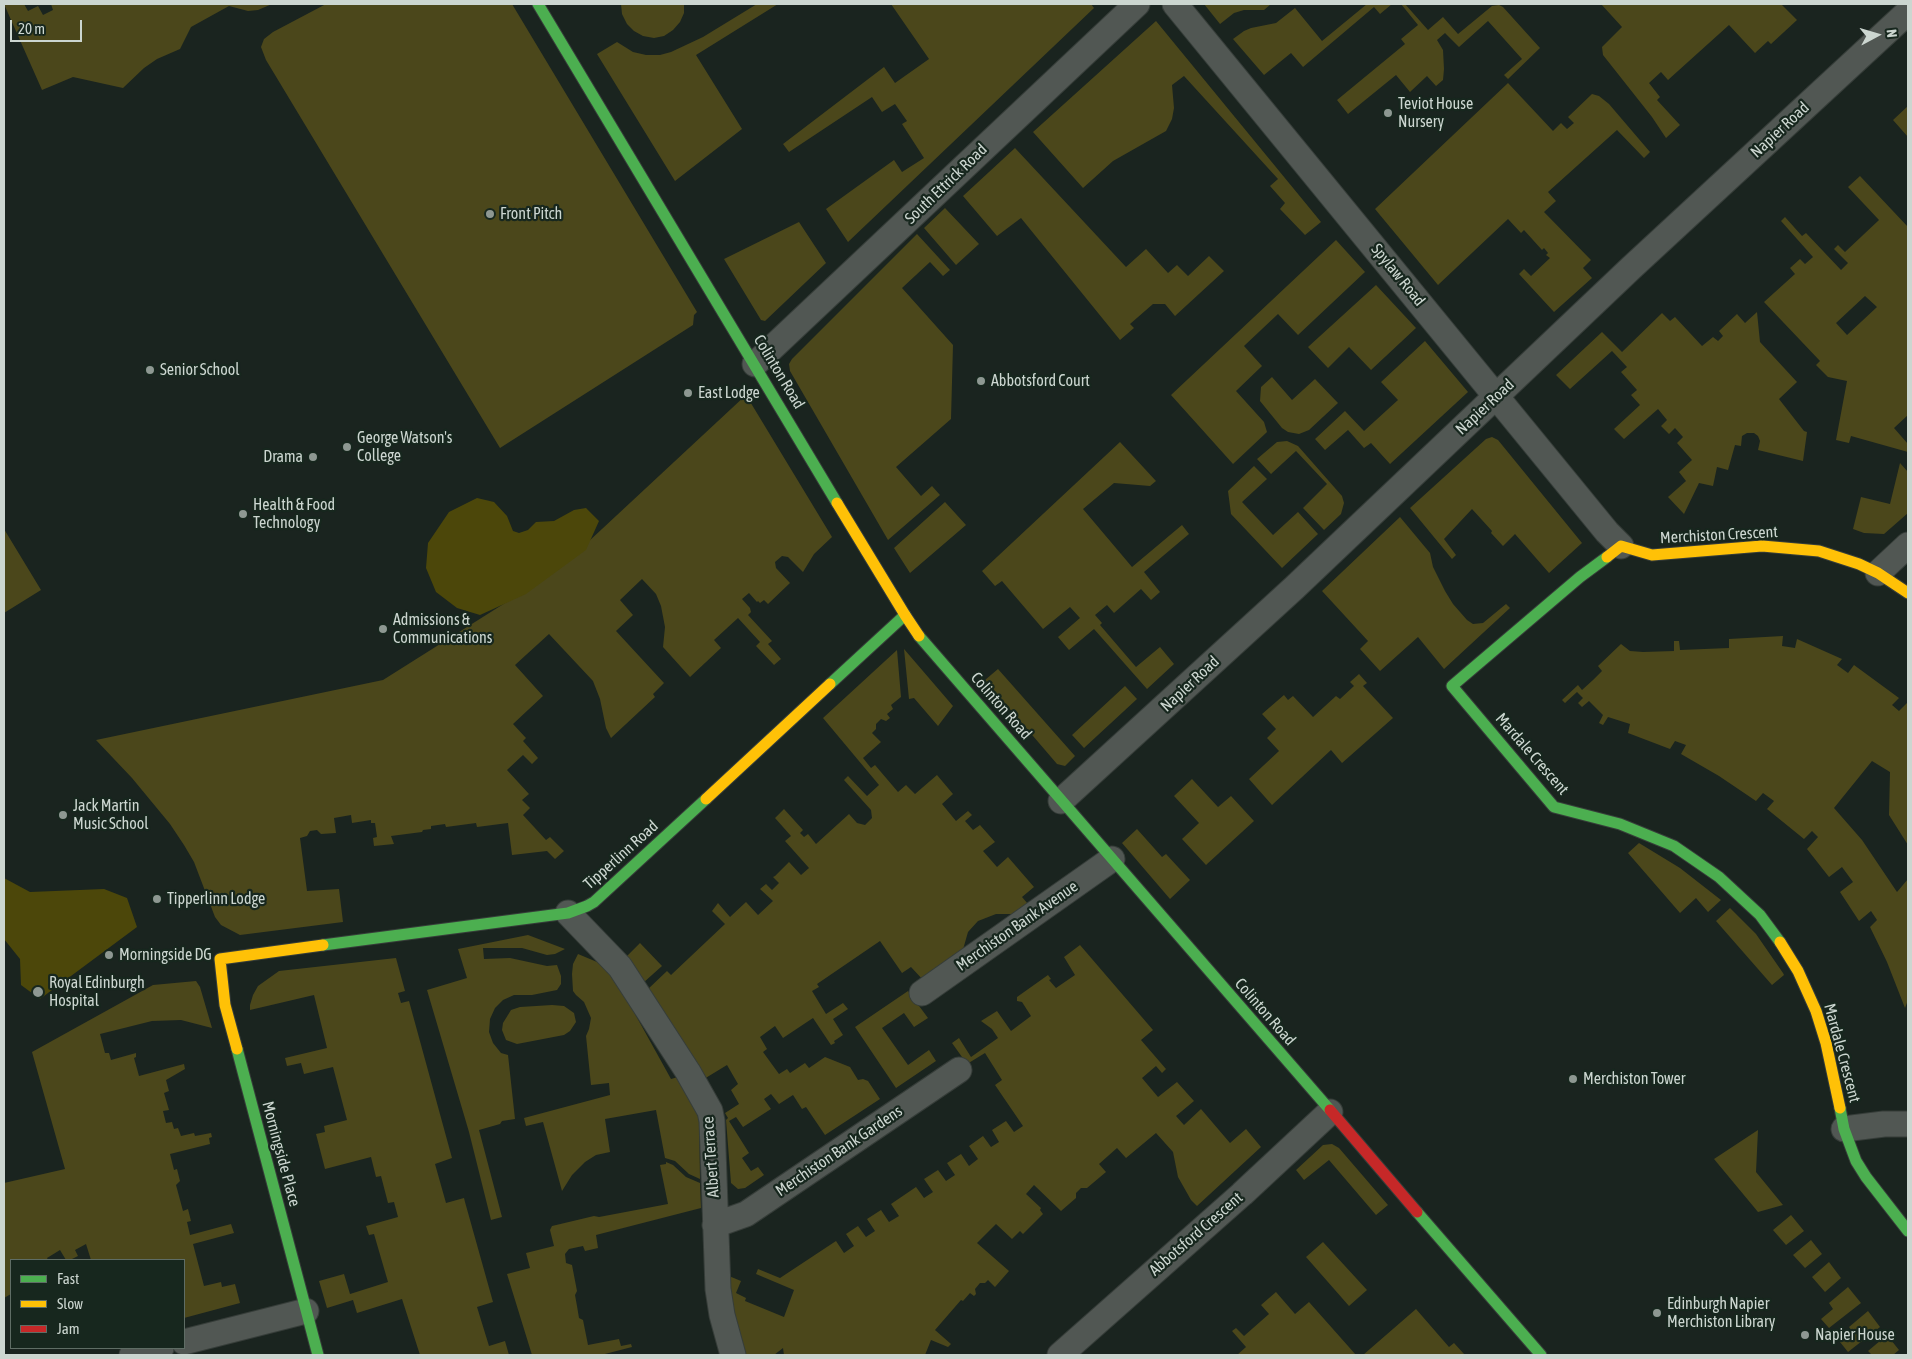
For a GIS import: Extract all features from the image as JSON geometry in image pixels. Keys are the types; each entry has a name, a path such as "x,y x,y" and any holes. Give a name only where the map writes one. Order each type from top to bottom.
{"street":[{"name":"Colinton Road","path":"538,4 905,615 930,649 1540,1355"},
{"name":"South Ettrick Road","path":"755,364 1137,4"},
{"name":"Spylaw Road","path":"1175,4 1498,396 1607,532 1621,546"},
{"name":"Napier Road","path":"1061,801 1286,595 1659,242 1908,12"},
{"path":"1878,573 1908,545"},
{"name":"Merchiston Crescent","path":"1621,546 1635,552 1652,555 1762,546 1819,551 1841,557 1878,573 1908,593"},
{"name":"Mardale Crescent","path":"1621,546 1580,577 1452,686 1554,807 1620,824 1674,846 1719,877 1760,915 1798,971 1816,1012 1826,1043 1844,1129 1856,1161 1866,1177 1908,1231"},
{"name":"Tipperlinn Road","path":"220,959 568,912 594,902 905,615"},
{"name":"Merchiston Bank Avenue","path":"922,993 1112,859"},
{"name":"Albert Terrace","path":"568,912 620,967 706,1102 712,1121 718,1289 722,1315 733,1355"},
{"name":"Morningside Place","path":"220,959 226,1006 318,1355"},
{"name":"Merchiston Bank Gardens","path":"715,1225 746,1214 958,1070"},
{"name":"Abbotsford Crescent","path":"1060,1355 1242,1194 1330,1112"},
{"path":"1844,1129 1884,1124 1908,1124"},
{"path":"185,1342 306,1311"},
{"path":"132,1355 157,1349"}],"shaded area":[{"path":"4,4 24,4 28,11 38,6 43,15 53,10 51,4 272,4 258,10 248,11 229,6 191,27 180,49 157,59 144,68 123,88 73,77 42,90"},
{"name":"Front Pitch","path":"326,4 512,4 697,312 694,315 693,325 500,448 266,60 261,47 264,39 273,32"},
{"path":"621,4 684,4 684,13 680,22 673,30 664,36 654,38 643,36 627,24 622,14"},
{"path":"757,4 778,4 696,55 742,129 675,181 597,54 617,42 633,52 646,55 660,55 671,52 703,37"},
{"path":"891,4 1091,4 1094,8 848,242 826,209 894,160 902,172 924,158 902,124 907,121 895,104 882,112 872,97 789,152 783,144 884,67 895,83 929,59"},
{"path":"1204,4 1271,4 1264,10 1244,10 1234,13 1220,24"},
{"path":"1367,4 1392,4 1380,14 1374,7 1303,67 1291,53 1264,75 1233,39 1251,28 1276,23 1295,8 1322,41"},
{"path":"1401,4 1405,4 1428,30 1443,17 1458,34 1492,6 1499,5 1503,7 1540,48 1508,79 1504,75 1522,59 1488,21 1459,47 1445,33 1437,40 1443,50 1444,69 1443,80 1436,86 1427,76 1410,92 1396,75 1348,114 1337,100 1405,44 1401,39 1418,25"},
{"path":"1601,4 1781,4 1797,20 1771,44 1768,41 1755,53 1729,25 1668,80 1661,72 1649,83 1660,97 1657,100 1680,125 1666,138 1652,117 1603,55 1602,47 1622,27"},
{"path":"1156,21 1321,222 1305,235 1280,209 1285,203 1270,186 1278,179 1184,76 1172,85 1174,108 1172,119 1166,131 1113,161 1083,188 1033,132"},
{"path":"1508,83 1553,131 1561,123 1567,129 1574,123 1568,117 1592,94 1599,96 1609,104 1650,152 1644,158 1617,130 1548,192 1556,201 1544,212 1591,260 1583,268 1592,278 1554,312 1519,274 1524,269 1531,276 1550,258 1546,255 1548,253 1544,248 1542,250 1524,230 1521,233 1508,219 1438,285 1375,209"},
{"path":"1908,106 1908,137 1893,120"},
{"path":"1015,148 1126,267 1146,249 1168,273 1177,265 1188,276 1209,256 1224,271 1175,316 1165,304 1153,304 1130,324 1134,328 1120,340 1021,218 997,236 963,196"},
{"path":"1860,176 1908,227 1908,415 1894,428 1908,444 1908,452 1851,436 1849,443 1836,440 1847,381 1828,377 1816,365 1820,361 1764,302 1795,274 1790,268 1800,259 1805,264 1813,257 1781,221 1785,217 1802,236 1806,233 1841,270 1848,263 1834,249 1838,245 1845,252 1879,220 1848,187","holes":["1865,296 1877,307 1847,335 1836,323"]},
{"path":"945,208 979,244 956,265 924,228"},
{"path":"799,222 826,263 765,321 761,320 724,259"},
{"path":"917,234 950,270 943,276 930,262 902,288 953,345 951,419 896,467 921,496 932,486 940,495 888,540 790,371 789,364"},
{"path":"1336,240 1365,272 1298,335 1278,314 1244,346 1262,366 1236,391 1264,422 1267,432 1233,464 1171,395"},
{"path":"1376,285 1416,328 1371,370 1349,347 1328,368 1308,347"},
{"path":"1757,312 1760,342 1797,382 1779,399 1804,431 1807,432 1803,461 1758,450 1760,441 1758,436 1754,433 1747,433 1742,436 1741,446 1735,445 1728,470 1717,467 1713,486 1699,483 1684,514 1668,497 1686,481 1679,472 1692,460 1677,443 1683,437 1675,428 1669,434 1661,426 1667,420 1658,409 1624,439 1614,429 1640,405 1631,395 1637,390 1621,372 1627,367 1612,351 1570,389 1556,375 1602,332 1622,352 1662,313 1670,321 1675,317 1702,346 1713,337 1718,341 1723,336 1719,331 1737,314 1745,323"},
{"path":"1425,341 1468,392 1390,464 1371,443 1364,448 1348,430 1325,450 1315,439 1345,411 1364,431 1398,400 1381,382"},
{"path":"1272,377 1292,400 1315,379 1338,403 1309,430 1299,434 1288,432 1282,428 1260,401 1261,387"},
{"path":"746,395 832,537 814,554 803,572 788,557 782,556 775,562 776,568 790,583 768,604 764,600 760,603 757,602 749,593 742,599 750,608 751,612 748,615 772,641 768,644 781,659 774,665 756,646 760,642 738,618 714,640 721,648 690,677 663,647 665,627 661,606 656,594 642,579 620,600 633,615 616,631 664,683 653,694 655,697 611,738 606,728 600,699 593,681 549,634 515,665 543,696 513,724 526,738 523,741 538,758 532,764 523,755 507,770 529,794 522,800 530,808 523,815 546,840 550,837 564,851 555,859 547,851 512,855 508,823 477,827 476,823 446,827 445,824 431,826 431,829 423,830 422,832 391,836 394,844 374,846 373,838 377,837 375,823 371,823 371,820 352,823 351,815 334,818 336,833 321,834 317,830 310,831 307,836 300,838 307,891 339,889 343,922 240,935 221,925 215,917 194,862 170,824 132,778 96,740 383,680 559,569"},
{"path":"1492,437 1498,440 1582,543 1549,573 1515,534 1503,546 1472,509 1444,539 1456,555 1452,559 1410,508 1486,439"},
{"path":"1287,441 1298,446 1342,496 1344,503 1341,514 1324,530 1303,508 1327,484 1296,451 1271,474 1257,459 1277,442"},
{"path":"1120,442 1156,481 1150,486 1114,483 1083,509 1132,567 1182,525 1189,534 1144,572 1160,592 1151,600 1141,589 1114,613 1107,605 1095,615 1102,623 1100,625 1136,667 1160,647 1174,664 1147,689 1094,629 1069,650 1058,637 1080,618 1070,607 1043,629 1002,581 995,586 982,571"},
{"path":"1900,463 1908,472 1908,513 1884,534 1864,533 1853,529 1861,497 1890,504"},
{"path":"1254,466 1267,479 1242,502 1273,535 1298,512 1318,534 1282,568 1231,514 1228,491"},
{"path":"477,498 494,502 507,516 513,531 519,533 528,530 536,522 554,521 574,510 586,508 599,521 586,550 526,594 480,615 457,608 436,592 426,568 428,543 449,512"},
{"path":"945,502 966,525 910,573 894,548"},
{"path":"1400,517 1430,553 1433,567 1445,591 1467,620 1473,624 1483,623 1506,604 1510,608 1444,669 1418,637 1380,671 1360,649 1368,641 1322,591"},
{"path":"4,529 41,590 4,613"},
{"path":"1783,636 1782,646 1795,648 1797,639 1842,659 1837,665 1848,673 1854,665 1899,698 1892,705 1899,711 1908,704 1908,845 1889,815 1890,772 1872,761 1834,808 1862,840 1897,892 1908,879 1908,1000 1905,1008 1887,962 1870,927 1877,920 1871,911 1859,921 1840,892 1853,882 1842,867 1829,877 1807,849 1818,837 1812,831 1804,839 1767,809 1774,801 1763,793 1756,801 1719,776 1681,754 1686,745 1675,741 1670,749 1628,733 1630,724 1608,717 1603,725 1599,723 1603,715 1589,701 1582,707 1578,703 1583,698 1577,692 1565,703 1562,700 1578,685 1582,690 1593,680 1602,671 1598,666 1621,644 1630,651 1674,651 1674,641 1679,641 1680,650 1729,648 1729,639"},
{"path":"904,649 953,706 938,726 914,698 909,699"},
{"path":"897,650 901,697 891,705 893,709 887,714 890,718 886,721 881,719 876,724 876,729 872,733 881,742 863,758 871,768 875,765 898,792 906,785 915,794 937,775 953,794 942,804 956,821 968,811 972,815 965,821 973,830 980,825 995,842 983,851 997,867 1008,857 1034,887 1022,897 1028,904 1013,914 996,914 978,921 968,932 962,953 924,981 911,967 902,973 880,941 817,984 819,987 812,991 826,1014 843,1003 848,1009 833,1019 843,1035 834,1041 835,1043 831,1045 813,1018 783,1038 775,1026 760,1037 767,1049 763,1052 779,1074 787,1069 790,1073 805,1063 809,1068 825,1057 850,1067 858,1080 868,1081 880,1099 825,1135 806,1107 802,1109 793,1095 779,1104 771,1094 764,1099 771,1109 743,1127 736,1117 729,1121 749,1153 742,1158 751,1171 758,1167 764,1175 745,1188 738,1189 731,1183 726,1120 728,1118 725,1113 739,1104 731,1090 738,1084 727,1065 704,1079 647,990 667,971 671,975 725,924 712,911 718,903 730,917 746,902 758,915 773,901 760,889 766,884 772,890 779,883 773,877 789,862 801,875 809,868 785,841 791,836 775,818 784,809 803,830 800,833 804,837 808,834 816,844 849,814 857,823 865,825 872,818 871,810 844,780 848,776 867,796 879,785 823,718"},
{"path":"998,669 1075,756 1065,766 1057,764 985,680"},
{"path":"1359,674 1367,683 1363,686 1393,718 1342,763 1331,750 1272,805 1249,779 1279,751 1267,738 1276,729 1262,714 1284,695 1288,700 1293,696 1313,717 1336,696 1340,699 1354,686 1350,682"},
{"path":"1125,686 1137,699 1084,748 1072,735"},
{"path":"1192,779 1218,807 1231,796 1254,821 1206,865 1182,839 1199,823 1174,796"},
{"path":"1137,829 1162,857 1166,854 1190,880 1170,899 1122,843"},
{"path":"1639,843 1680,868 1721,900 1708,912 1696,898 1680,913 1628,853"},
{"path":"4,878 30,892 104,889 127,898 137,927 40,999 21,985 20,959 4,939"},
{"path":"1730,908 1756,934 1783,973 1784,975 1772,985 1716,921"},
{"path":"528,935 565,949 555,954 547,955 522,948 483,948 484,959 510,958 547,966 557,965 561,976 561,984 557,990 532,995 514,995 503,1000 495,1008 490,1019 489,1032 493,1043 501,1053 508,1055 515,1119 502,1121 500,1124 479,1130 502,1217 491,1220 469,1132 427,990 467,978 458,949"},
{"path":"640,943 662,966 643,983 626,957"},
{"path":"1080,945 1153,1030 1141,1040 1166,1069 1162,1073 1156,1066 1142,1078 1158,1097 1177,1082 1194,1101 1176,1116 1184,1125 1201,1109 1230,1143 1246,1129 1261,1147 1197,1206 1191,1200 1178,1177 1173,1152 1156,1133 1126,1158 1117,1148 1099,1164 1106,1172 1087,1188 1081,1188 1076,1193 1076,1198 1061,1211 1034,1185 1026,1194 1041,1208 1040,1210 1043,1214 1023,1234 1020,1231 1012,1239 996,1224 977,1243 1009,1271 995,1287 988,1280 985,1283 980,1283 975,1289 976,1294 974,1296 970,1293 963,1301 961,1300 935,1330 951,1344 948,1347 931,1340 925,1355 784,1355 783,1348 774,1355 745,1355 734,1328 729,1276 741,1281 736,1293 746,1298 745,1301 784,1317 794,1290 756,1274 758,1269 780,1278 836,1241 844,1253 854,1246 846,1234 858,1226 866,1237 875,1231 867,1219 881,1210 889,1222 899,1216 891,1204 916,1187 924,1198 933,1192 924,1179 938,1170 946,1181 955,1175 947,1163 961,1154 969,1166 978,1159 969,1146 983,1136 991,1147 999,1142 992,1130 1006,1121 1014,1132 1023,1126 995,1085 1002,1080 985,1053 967,1064 952,1043 959,1038 971,1057 998,1038 992,1029 981,1021 997,1011 1011,1031 1031,1016 1022,1002 1017,1001 1017,997 1048,975 1051,979 1049,980 1056,988 1075,975 1064,957"},
{"path":"578,954 609,967 671,1079 678,1077 699,1114 700,1179 689,1174 675,1161 665,1158 656,1110 605,1119 610,1152 596,1155 585,1162 572,1175 562,1191 543,1122 526,1126 524,1118 610,1095 609,1083 591,1085 586,1036 591,1018 584,1002 573,991 573,964"},
{"path":"396,958 405,991 398,993 401,1003 409,1001 452,1158 435,1164 446,1203 464,1198 493,1302 477,1307 489,1346 505,1341 509,1355 420,1355 402,1299 357,1313 353,1300 327,1308 319,1281 344,1274 350,1294 388,1282 374,1234 369,1235 366,1226 398,1217 394,1202 388,1203 381,1176 376,1177 371,1157 325,1169 316,1134 325,1132 324,1126 347,1120 333,1067 304,1074 301,1063 287,1066 285,1058 327,1048 314,995 250,1010 250,1005 258,986 279,971"},
{"path":"196,981 200,987 212,1028 181,1020 152,1021 100,1034 105,1053 109,1053 111,1060 136,1053 134,1058 139,1076 184,1064 185,1069 166,1080 169,1091 164,1093 169,1110 163,1111 166,1123 172,1122 174,1129 178,1128 181,1136 194,1133 195,1136 211,1133 212,1137 209,1138 210,1144 170,1154 174,1170 177,1169 180,1181 176,1185 183,1211 188,1209 191,1221 187,1222 190,1235 231,1224 234,1233 193,1244 204,1286 221,1282 222,1287 235,1284 240,1303 185,1318 185,1259 91,1259 86,1244 75,1250 78,1256 72,1259 65,1259 60,1250 48,1259 10,1259 10,1295 4,1298 4,1183 65,1169 32,1052 153,985"},
{"path":"908,991 928,1018 914,1027 904,1013 882,1028 908,1065 929,1050 936,1061 896,1088 855,1027"},
{"path":"564,1006 574,1013 576,1022 570,1031 564,1035 517,1044 506,1040 502,1030 503,1023 511,1010 520,1007"},
{"path":"1758,1130 1756,1172 1783,1205 1758,1212 1714,1159"},
{"path":"1332,1144 1339,1148 1388,1205 1376,1215 1329,1160 1304,1180 1296,1170 1323,1145"},
{"path":"666,1162 673,1165 686,1177 700,1183 701,1208 596,1235 598,1248 585,1251 583,1246 569,1249 565,1254 566,1263 572,1265 577,1291 575,1295 579,1318 583,1320 588,1345 619,1339 621,1346 631,1344 632,1347 601,1355 532,1355 507,1274 530,1268 526,1253 554,1246 550,1230 552,1226 594,1216 599,1217 668,1204 660,1165 666,1164"},
{"path":"1791,1215 1804,1231 1786,1245 1773,1230"},
{"path":"1811,1240 1822,1254 1805,1268 1793,1255"},
{"path":"1323,1242 1367,1290 1349,1306 1306,1257"},
{"path":"1829,1262 1841,1278 1825,1292 1812,1277"},
{"path":"1848,1287 1861,1303 1829,1328 1821,1319 1833,1309 1829,1303"},
{"path":"1276,1292 1295,1314 1309,1302 1356,1355 1237,1355 1246,1347 1232,1331 1236,1328 1244,1336 1269,1314 1261,1305"},
{"path":"1416,1309 1449,1347 1454,1343 1465,1355 1363,1355"},
{"path":"1868,1311 1880,1327 1848,1352 1840,1342 1853,1332 1849,1327"},
{"path":"1887,1335 1899,1350 1893,1355 1872,1355 1868,1351"}],"traffic: fast":[{"path":"538,4 837,503"},
{"path":"1607,557 1580,577 1452,686 1554,807 1620,824 1674,846 1719,877 1760,915 1780,942"},
{"path":"830,684 905,615"},
{"path":"919,636 1330,1110"},
{"path":"323,945 568,913 587,906 594,902 706,799"},
{"path":"237,1049 318,1355"},
{"path":"1840,1108 1844,1129 1856,1161 1866,1177 1908,1231"},
{"path":"1417,1212 1541,1355"}],"traffic: slow":[{"path":"837,503 919,636"},
{"path":"1607,557 1621,546 1652,555 1762,546 1819,551 1859,564 1878,573 1908,593"},
{"path":"706,799 830,684"},
{"path":"1780,942 1798,971 1816,1011 1826,1043 1840,1108"},
{"path":"237,1049 225,1005 220,959 323,945"}],"traffic: jam":[{"path":"1330,1110 1417,1212"}],"place":[{"name":"Teviot House Nursery","path":"1388,113"},
{"name":"Front Pitch","path":"490,214"},
{"name":"Senior School","path":"150,370"},
{"name":"Abbotsford Court","path":"981,381"},
{"name":"East Lodge","path":"688,393"},
{"name":"George Watson's College","path":"347,447"},
{"name":"Drama","path":"313,457"},
{"name":"Health & Food Technology","path":"243,514"},
{"name":"Admissions & Communications","path":"383,629"},
{"name":"Jack Martin Music School","path":"63,815"},
{"name":"Tipperlinn Lodge","path":"157,899"},
{"name":"Morningside DG","path":"109,955"},
{"name":"Royal Edinburgh Hospital","path":"38,992"},
{"name":"Merchiston Tower","path":"1573,1079"},
{"name":"Edinburgh Napier Merchiston Library","path":"1657,1313"},
{"name":"Napier House","path":"1805,1335"}]}
